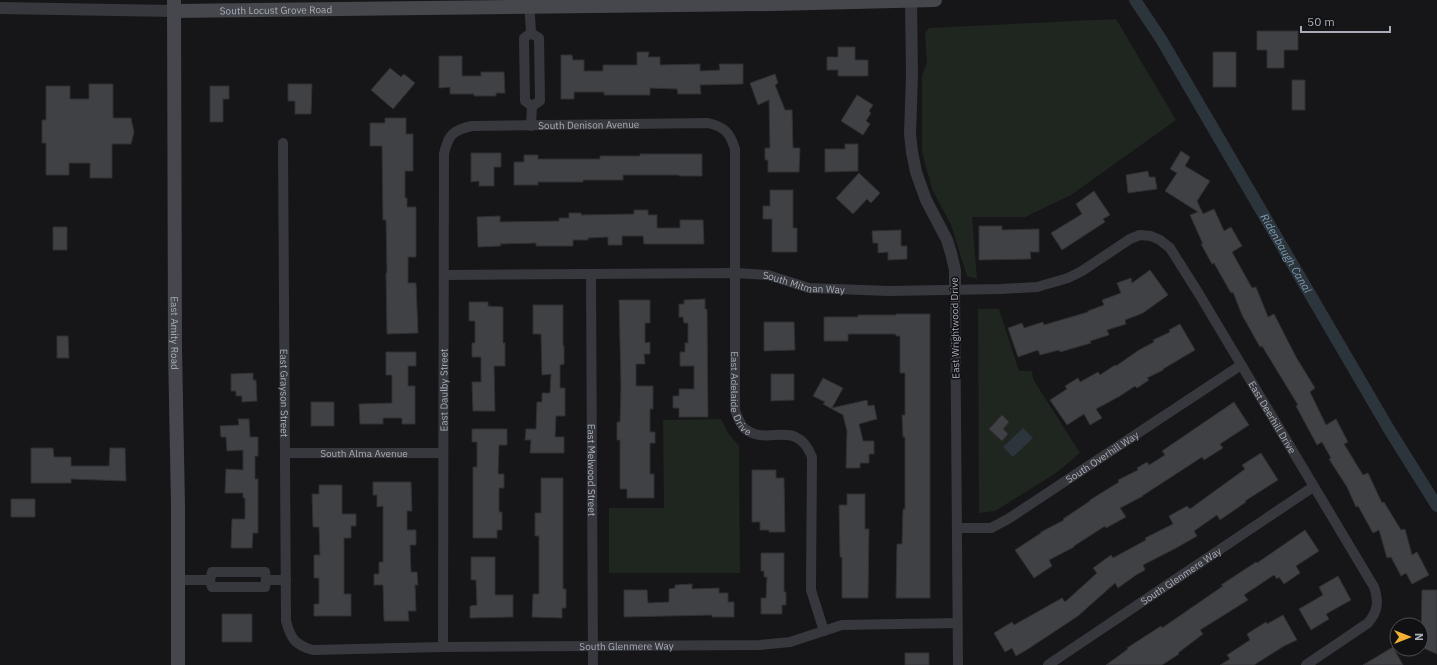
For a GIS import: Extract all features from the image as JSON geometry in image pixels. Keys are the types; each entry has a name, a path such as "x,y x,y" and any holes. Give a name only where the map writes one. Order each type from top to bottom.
{"main road":[{"name":"South Locust Grove Road","path":"174,5 772,4 935,0"},
{"name":"East Amity Road","path":"174,5 178,665"}],"street":[{"name":"East Wrightwood Drive","path":"911,0 912,75 910,134 912,152 916,172 926,200 947,240 954,270 958,665"},
{"path":"529,4 531,33"},
{"name":"South Locust Grove Road","path":"0,8 174,5"},
{"path":"531,33 539,38 540,101 532,106"},
{"path":"531,33 524,38 524,54 525,101 532,106"},
{"path":"531,126 532,106"},
{"name":"South Denison Avenue","path":"451,134 461,128 472,126 708,123 718,126 726,131"},
{"name":"East Adelaide Drive","path":"726,131 732,139 736,149 735,410 739,420 745,428 753,433 763,435 786,434 794,436 802,440 812,457 811,590 824,631"},
{"name":"East Daulby Street","path":"443,647 444,154 446,144 451,134"},
{"name":"East Grayson Street","path":"283,142 286,621 289,633 295,642"},
{"name":"South Mitman Way","path":"444,275 735,273 768,275 809,288 889,291 1001,289 1037,287 1068,278 1082,271 1130,239 1140,235 1151,236"},
{"name":"East Deerhill Drive","path":"1151,236 1160,240 1170,248 1199,294 1374,587 1378,598 1374,616 1368,624 1306,665"},
{"name":"East Melwood Street","path":"591,274 593,665"},
{"name":"South Overhill Way","path":"957,528 991,528 1241,365"},
{"name":"South Alma Avenue","path":"285,454 443,453"},
{"name":"South Glenmere Way","path":"1048,665 1313,487"},
{"path":"212,572 265,572 266,580 265,587 212,587 210,580 212,572"},
{"path":"178,580 210,580"},
{"path":"266,580 286,580"},
{"name":"South Glenmere Way","path":"295,642 304,648 313,650 443,647 760,645 790,642 842,625 957,623"}],"shaded area":[{"path":"1116,19 1176,120 1071,195 1025,217 972,217 977,279 967,276 951,225 932,189 922,152 922,75 927,63 925,33 929,28"},
{"path":"978,309 999,309 1019,371 1032,371 1033,379 1080,453 1056,473 995,511 979,513"},
{"path":"721,419 728,433 739,446 740,573 609,573 609,508 664,508 663,420"},
{"path":"1023,428 1033,438 1013,457 1003,447"}],"building":[{"path":"1257,31 1298,31 1298,50 1284,50 1284,68 1267,68 1267,50 1257,50"},
{"path":"838,47 855,47 855,60 868,60 868,76 838,76 838,70 827,70 827,57 838,57"},
{"path":"637,52 649,52 648,57 660,57 660,65 700,64 700,71 720,70 719,64 743,64 743,84 700,85 701,94 678,94 677,89 650,88 650,95 604,95 604,92 574,92 574,99 561,99 561,55 572,55 573,60 584,60 584,71 603,71 603,65 637,65"},
{"path":"1213,52 1236,52 1236,87 1213,87"},
{"path":"439,56 462,56 462,76 481,76 481,72 504,72 505,93 496,93 496,96 474,96 474,94 450,94 450,87 439,88"},
{"path":"390,68 401,77 404,74 415,83 393,109 371,90"},
{"path":"775,74 778,83 775,85 785,110 792,110 793,148 800,148 799,172 768,172 768,160 765,160 765,148 770,148 769,100 758,105 750,83"},
{"path":"1292,80 1305,80 1305,110 1292,110"},
{"path":"89,84 113,84 113,118 131,118 134,132 131,144 112,144 112,178 90,178 90,163 69,163 69,175 46,175 46,143 42,143 42,120 46,120 46,86 70,86 70,99 89,99"},
{"path":"288,84 312,84 311,114 295,114 295,101 288,101"},
{"path":"210,86 229,86 229,99 223,99 223,122 210,122"},
{"path":"857,95 873,105 869,111 871,113 866,121 870,124 863,135 841,121"},
{"path":"385,118 406,118 406,134 413,134 413,171 405,171 405,198 407,198 407,207 416,207 416,257 408,257 408,283 416,283 418,333 387,334 386,220 383,220 382,146 370,146 370,123 385,123"},
{"path":"845,144 858,144 858,171 825,172 825,149 845,149"},
{"path":"1181,151 1190,157 1185,166 1210,181 1197,201 1203,214 1214,209 1224,231 1231,227 1242,246 1232,252 1252,288 1256,287 1268,317 1274,314 1296,357 1315,388 1310,392 1326,425 1336,419 1348,442 1344,444 1363,475 1368,473 1382,503 1384,502 1401,530 1405,529 1412,555 1417,552 1429,575 1412,584 1406,573 1401,576 1391,557 1387,558 1379,530 1373,533 1358,506 1356,507 1347,487 1329,459 1331,458 1322,442 1317,445 1296,406 1298,405 1262,346 1260,347 1242,315 1233,292 1231,293 1201,244 1203,244 1190,215 1198,212 1165,191 1177,173 1170,169"},
{"path":"471,153 501,153 501,167 494,167 494,186 479,186 479,181 471,182"},
{"path":"640,154 702,154 702,176 623,175 623,180 538,182 538,185 514,185 514,162 524,162 524,155 538,155 538,159 600,159 600,156 640,156"},
{"path":"1148,171 1149,177 1155,177 1157,189 1128,193 1126,175"},
{"path":"859,173 880,193 871,203 867,199 853,214 836,198"},
{"path":"770,190 793,190 793,228 797,228 797,252 772,252 772,219 763,219 763,206 770,206"},
{"path":"1094,191 1110,215 1103,219 1105,222 1062,250 1051,233 1082,214 1076,204"},
{"path":"634,210 648,210 648,215 657,215 657,228 680,228 680,220 703,220 704,244 644,244 643,236 622,236 622,245 608,245 608,237 588,238 588,240 573,240 573,246 536,246 536,243 500,244 501,246 478,247 477,217 500,216 500,222 559,221 559,218 569,218 569,213 581,213 581,215 634,214"},
{"path":"979,226 1002,226 1002,230 1039,229 1039,252 1030,252 1031,259 979,260"},
{"path":"53,227 67,227 67,250 53,250"},
{"path":"901,230 901,246 907,246 907,259 888,260 888,252 878,253 878,243 873,243 872,231"},
{"path":"1150,270 1168,295 1143,313 1125,320 1126,324 1107,330 1109,335 1090,341 1091,343 1060,352 1059,350 1040,355 1038,350 1018,357 1008,328 1022,323 1024,328 1043,322 1044,325 1088,312 1104,305 1102,300 1121,293 1117,283 1131,278 1132,283"},
{"path":"705,299 705,309 707,309 708,417 679,417 679,408 673,408 673,396 679,396 679,389 694,389 694,366 680,366 680,352 685,352 685,343 688,343 688,323 684,323 683,317 679,317 679,304 684,304 684,300"},
{"path":"619,300 650,300 650,323 645,323 645,343 650,342 650,354 644,354 645,364 636,364 636,386 653,386 653,409 650,409 650,432 655,432 655,443 650,443 650,474 654,474 654,498 627,498 627,489 620,489 620,440 617,440 617,422 620,422 621,386"},
{"path":"469,302 488,302 488,306 503,307 503,343 505,343 505,366 494,366 495,411 473,411 472,382 481,382 481,357 472,357 472,343 475,343 475,321 469,321"},
{"path":"533,305 563,305 564,364 560,365 560,388 565,388 565,416 556,416 555,437 564,437 564,453 530,453 531,440 525,440 526,429 536,429 537,402 542,402 542,393 550,393 551,374 542,375 541,334 533,334"},
{"path":"930,314 930,598 896,598 897,544 902,544 903,509 905,509 905,437 903,437 902,415 905,415 905,373 900,373 900,336 896,336 896,334 848,334 848,341 824,341 824,317 858,317 858,315"},
{"path":"764,322 794,322 795,350 764,351"},
{"path":"1180,324 1195,350 1147,378 1149,380 1137,388 1135,386 1096,409 1102,418 1090,425 1084,414 1067,425 1050,400 1067,389 1065,386 1078,378 1080,382 1098,372 1100,375 1154,342 1153,340 1170,332 1169,330"},
{"path":"57,336 68,336 69,358 57,358"},
{"path":"386,352 416,352 416,366 408,366 408,386 415,386 415,424 402,424 402,418 383,418 383,424 360,424 359,404 392,403 392,375 386,375"},
{"path":"253,373 253,380 256,380 257,401 242,402 242,396 236,396 236,391 231,391 231,374"},
{"path":"771,374 794,374 794,400 771,401"},
{"path":"823,378 843,388 832,408 867,400 868,406 874,405 877,419 859,424 863,441 874,441 874,454 869,454 869,463 860,463 860,468 846,468 847,431 843,415 823,404 825,402 813,396"},
{"path":"311,402 334,402 334,426 311,426"},
{"path":"1234,402 1249,425 1220,444 1223,448 1204,460 1202,457 1143,496 1120,508 1126,517 1106,528 1105,526 1074,547 1049,560 1052,566 1034,578 1015,550 1041,532 1064,520 1063,519 1090,500 1119,482 1118,480 1138,470 1137,468 1147,462 1149,465 1165,455 1162,451"},
{"path":"1002,415 1009,422 1003,429 1008,434 1002,441 989,429"},
{"path":"238,419 249,419 250,437 258,437 258,456 255,456 255,479 258,479 258,533 253,533 252,548 231,548 232,519 245,519 245,498 243,498 243,493 225,493 226,469 243,470 243,450 227,451 226,437 221,437 220,426 239,425"},
{"path":"472,429 507,429 507,445 499,445 498,474 504,474 504,488 499,488 499,512 502,512 502,530 497,530 497,538 473,538 473,467 477,467 477,442 472,442"},
{"path":"31,448 53,448 54,457 71,457 71,466 109,466 110,448 125,448 126,481 71,479 71,483 31,483"},
{"path":"1261,453 1278,480 1245,501 1246,502 1220,520 1217,515 1194,531 1197,536 1143,565 1145,570 1118,588 1115,583 1078,616 1028,649 1016,656 1012,648 1005,652 994,633 1012,622 1014,625 1062,598 1065,602 1097,573 1093,568 1111,555 1113,558 1146,540 1145,538 1173,524 1169,516 1187,506 1190,509 1245,469 1242,465"},
{"path":"752,470 776,470 776,478 784,478 785,532 769,532 769,530 760,530 760,522 752,522"},
{"path":"541,478 563,478 563,589 566,589 566,608 562,608 562,618 532,617 533,594 539,594 539,536 535,536 535,513 541,513"},
{"path":"373,482 411,482 412,511 407,511 407,530 416,530 416,545 410,545 411,572 417,572 418,585 415,585 416,611 408,611 409,621 384,621 383,585 374,585 374,574 379,574 379,562 383,562 383,506 377,507 377,495 373,495"},
{"path":"319,485 342,485 342,514 356,514 356,526 351,526 351,538 344,538 344,594 351,594 351,616 314,616 314,604 319,604 319,578 314,578 314,555 320,555 319,527 313,527 312,494 319,494"},
{"path":"847,494 865,494 865,529 869,529 868,598 842,598 842,557 840,557 839,505 847,505"},
{"path":"11,499 35,499 35,517 11,517"},
{"path":"1305,530 1319,551 1296,566 1300,573 1284,584 1279,577 1277,579 1274,575 1244,595 1248,600 1200,630 1203,634 1178,653 1179,654 1162,665 1106,665 1128,649 1127,648 1161,626 1162,628 1223,586 1221,585 1256,562 1257,563"},
{"path":"761,553 784,553 784,592 786,592 786,605 782,605 782,614 761,614 761,598 766,598 767,577 764,577 764,571 761,571"},
{"path":"471,557 495,557 495,595 513,595 513,617 470,618 470,606 477,605 476,580 471,580"},
{"path":"1338,576 1351,600 1326,614 1329,619 1311,630 1299,609 1323,595 1319,587"},
{"path":"692,584 692,589 719,588 719,593 728,593 728,602 734,602 734,617 712,617 712,615 624,617 624,590 647,590 648,603 669,602 669,589 675,588 675,585"},
{"path":"1422,590 1437,590 1437,654 1429,650 1429,617 1421,617"},
{"path":"222,614 252,614 252,642 222,642"},
{"path":"1283,615 1297,640 1284,646 1254,665 1220,665 1230,659 1227,655 1250,640 1247,634 1266,622 1267,624"},
{"path":"1389,649 1389,657 1399,657 1403,665 1363,665"},
{"path":"905,653 929,653 929,665 905,665"}],"waterway":[{"name":"Ridenbaugh Canal","path":"1135,0 1161,39 1390,431 1437,506"}]}
